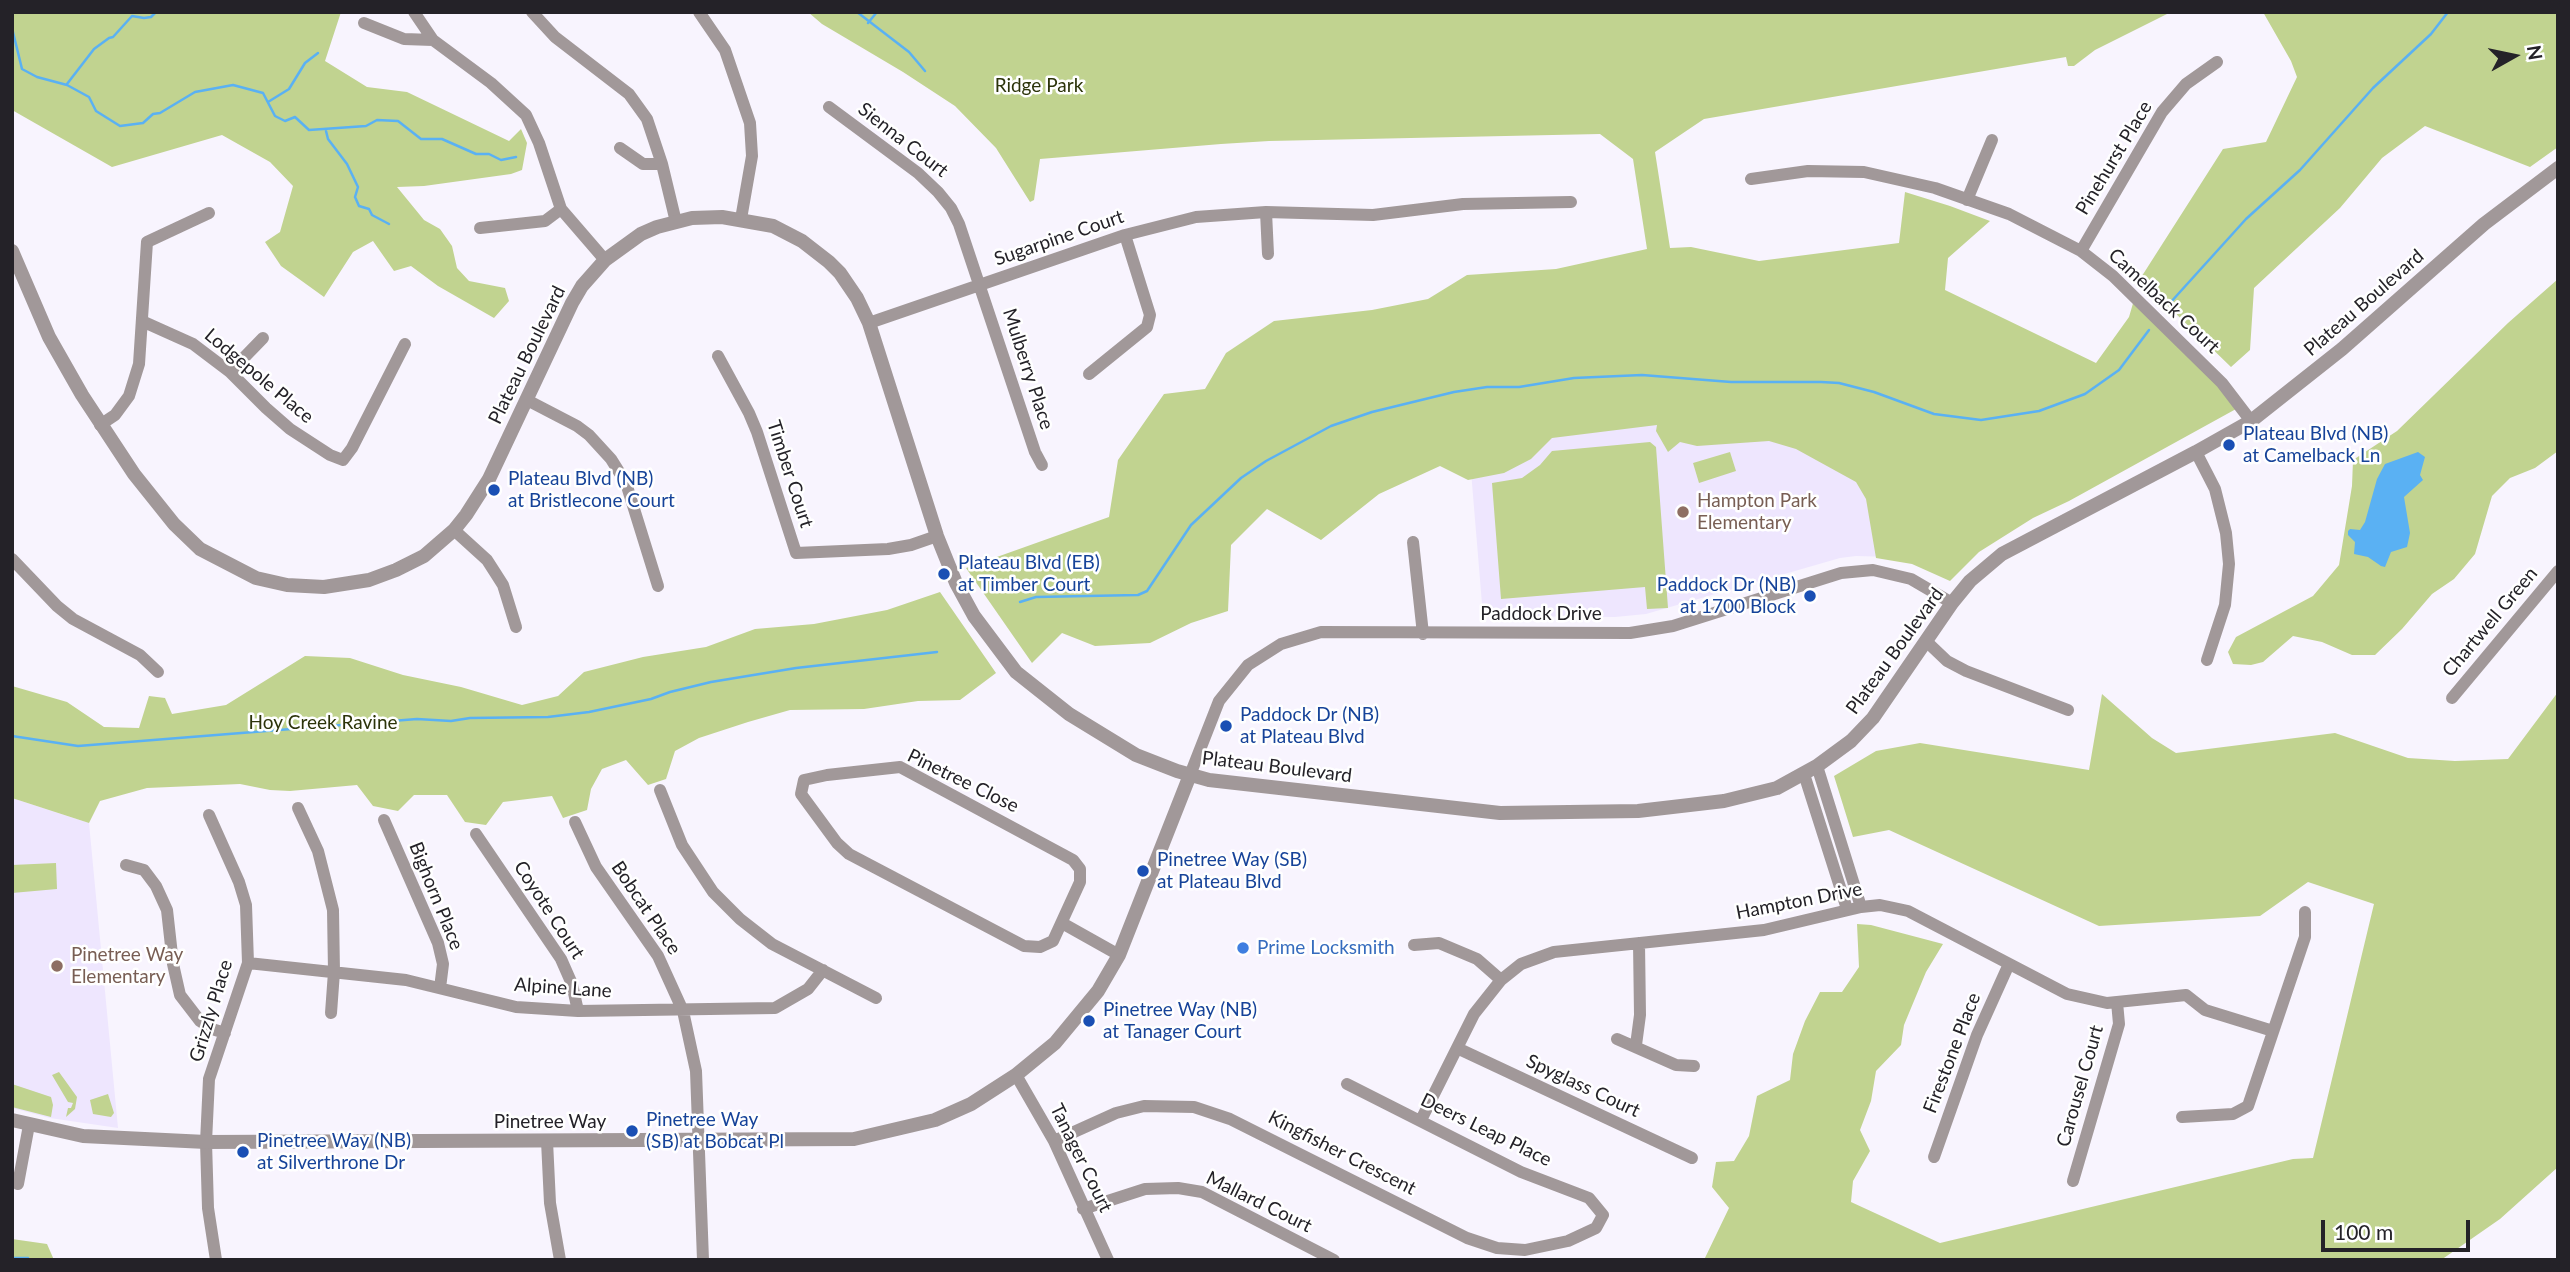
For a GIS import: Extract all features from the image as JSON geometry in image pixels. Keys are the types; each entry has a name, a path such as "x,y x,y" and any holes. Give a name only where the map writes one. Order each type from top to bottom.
{"street":[{"path":"414,12 433,40 491,83 526,115 539,143 561,209 604,260"},
{"path":"532,12 555,37 629,94 647,119 662,164 676,222"},
{"path":"699,12 725,50 752,135 750,170 741,219"},
{"path":"364,23 404,39 433,40"},
{"name":"Pinehurst Place","path":"2081,251 2162,112 2186,84 2217,62"},
{"name":"Sienna Court","path":"829,107 918,173 939,192 959,224 981,285"},
{"path":"1967,200 1992,140"},
{"path":"620,148 643,164 662,164"},
{"name":"Plateau Boulevard","path":"12,251 49,337 100,425 151,496 190,540 215,558 256,578 305,587 337,586 369,580 424,556 454,530 489,479 572,303 582,286 604,260 641,234 676,222 707,217 758,222 788,233 818,252 840,273 857,298 869,323 937,536 956,583 974,616 1016,672 1069,714 1136,755 1190,775 1214,780 1500,813 1639,811 1724,801 1777,788 1817,766 1851,741 1873,718 1952,603 1970,581 2002,554 2251,421 2342,349 2484,224 2558,168"},
{"name":"Camelback Court","path":"1751,179 1808,171 1864,172 1935,188 2009,214 2081,251 2131,292 2222,383 2251,421"},
{"name":"Sugarpine Court","path":"869,323 1125,235 1196,217 1266,212 1373,215 1462,204 1571,202"},
{"path":"480,228 545,221 561,209"},
{"path":"1266,212 1268,254"},
{"path":"100,425 116,415 129,396 139,364 144,322 147,242 209,213"},
{"path":"1089,374 1147,327 1150,315 1125,235"},
{"name":"Mulberry Place","path":"981,285 1041,465"},
{"name":"Lodgepole Place","path":"144,322 183,338 230,372 290,429 331,455 344,460 405,344"},
{"path":"230,372 263,338"},
{"name":"Timber Court","path":"718,356 757,432 796,553 888,549 937,536"},
{"path":"527,400 577,426 611,459 626,483 658,586"},
{"path":"2196,452 2215,489 2226,533 2229,564 2225,605 2207,660"},
{"path":"454,530 476,549 496,574 503,585 516,627"},
{"path":"1413,542 1423,634"},
{"path":"12,559 73,619 139,655 158,672"},
{"name":"Paddock Drive","path":"1190,775 1219,701 1248,666 1281,644 1321,632 1630,633 1673,626 1841,573 1872,570 1911,579 1952,603"},
{"name":"Chartwell Green","path":"2452,698 2558,571"},
{"path":"1926,641 1947,661 1966,671 2068,710"},
{"path":"1817,766 1861,907"},
{"name":"Pinetree Close","path":"900,767 1073,860 1080,869 1080,882 1062,923 1053,941 1040,947 1024,946 849,854 837,843 802,794 804,780 900,767"},
{"path":"1804,774 1847,909"},
{"name":"Pinetree Way","path":"12,1120 83,1136 117,1139 206,1142 547,1142 854,1139 935,1120 971,1104 1016,1075 1055,1043 1098,991 1119,956 1190,775"},
{"path":"660,790 682,845 713,892 740,919 772,944 876,998"},
{"path":"298,808 318,851 332,910 334,972 331,1013"},
{"name":"Grizzly Place","path":"209,815 239,882 246,905 248,963 209,1079 206,1142 208,1208 216,1260"},
{"name":"Bighorn Place","path":"384,820 438,943 443,964 440,988"},
{"name":"Bobcat Place","path":"575,822 596,867 658,956 683,1011 696,1071 703,1260"},
{"name":"Coyote Court","path":"476,834 561,959 572,984 578,1011"},
{"path":"126,865 144,870 156,886 167,910 173,964 180,995 200,1021 225,1033"},
{"name":"Hampton Drive","path":"1421,1121 1474,1014 1501,980 1521,964 1554,952 1764,930 1861,907 1880,905 1908,911 2067,994 2107,1003 2186,995 2205,1010 2273,1031"},
{"path":"2182,1116 2233,1114 2248,1106 2305,937 2305,912"},
{"path":"1062,923 1119,956"},
{"path":"1414,945 1439,943 1477,959 1501,980"},
{"path":"1636,1045 1640,1014 1639,943"},
{"name":"Alpine Lane","path":"248,963 405,980 516,1007 578,1011 775,1008 808,989 823,970"},
{"name":"Firestone Place","path":"1934,1157 1977,1035 2009,964"},
{"name":"Carousel Court","path":"2073,1181 2119,1024 2117,1002"},
{"path":"1617,1039 1636,1045 1676,1065 1695,1066"},
{"name":"Spyglass Court","path":"1457,1048 1692,1158"},
{"name":"Tanager Court","path":"1016,1075 1054,1141 1108,1260"},
{"name":"Deers Leap Place","path":"1348,1084 1521,1172 1590,1198 1603,1214"},
{"name":"Kingfisher Crescent","path":"1054,1141 1116,1113 1144,1106 1194,1107 1230,1119 1467,1238 1497,1248 1525,1251 1568,1241 1595,1228 1603,1214"},
{"path":"18,1184 29,1125"},
{"path":"547,1142 550,1203 560,1260"},
{"name":"Mallard Court","path":"1083,1209 1145,1188 1178,1188 1202,1192 1334,1260"}],"shaded area":[{"name":"Hampton Park Elementary","path":"1653,396 1866,468 1892,557 1840,558 1646,614 1615,617 1483,616 1469,447 1534,435"},
{"name":"Pinetree Way Elementary","path":"12,798 89,823 118,1128 50,1118 12,1108"}],"green space":[{"path":"12,12 341,12 325,61 367,87 407,92 509,141 521,129 527,143 522,170 511,174 424,186 397,187 424,220 440,229 452,246 457,268 469,281 505,288 509,301 494,318 438,286 411,266 394,271 373,241 353,252 324,297 281,266 265,242 280,232 293,186 270,162 222,135 112,167 12,110"},
{"name":"Ridge Park","path":"808,12 2171,12 2095,50 2074,66 2068,66 2066,57 1704,119 1655,152 1670,248 1691,247 1759,261 1899,243 1905,192 1990,221 1948,258 1945,290 2096,363 2129,317 2134,300 2219,385 2236,409 2033,518 1979,552 1950,581 1912,564 1876,558 1866,499 1856,482 1796,449 1769,441 1697,446 1680,442 1668,452 1656,431 1657,425 1552,438 1531,459 1504,473 1468,480 1440,466 1379,494 1321,540 1267,509 1231,545 1228,611 1191,623 1150,643 1095,646 1062,633 1032,663 966,568 1109,517 1118,460 1164,394 1205,389 1226,353 1274,321 1372,310 1428,299 1467,275 1556,269 1647,249 1633,159 1600,134 1221,144 1040,159 1034,200 1030,202 996,148 955,106 822,24"},
{"path":"2263,12 2558,12 2558,147 2530,167 2425,126 2382,158 2340,208 2254,288 2250,350 2231,367 2140,279 2223,149 2266,142 2297,77"},
{"path":"2558,279 2558,451 2535,468 2510,478 2492,496 2475,554 2454,579 2432,594 2375,655 2352,655 2322,642 2293,636 2263,662 2251,665 2233,664 2228,652 2236,637 2313,596 2339,565 2352,486 2353,460 2397,431 2508,323"},
{"path":"1650,442 1656,447 1668,608 1647,609 1645,587 1501,599 1492,483 1522,478 1540,465 1552,451"},
{"path":"1730,452 1736,471 1699,483 1693,463"},
{"name":"Hoy Creek Ravine","path":"940,592 996,673 960,700 918,701 864,709 790,710 748,722 699,738 675,751 666,779 648,785 626,760 602,769 591,789 587,810 563,818 552,796 503,802 486,825 465,822 447,795 414,795 398,811 373,806 357,785 290,791 240,784 147,788 100,801 89,823 12,798 12,686 67,702 104,727 139,728 149,696 165,698 172,714 226,705 305,656 350,658 403,675 461,687 522,705 558,696 584,672 643,657 706,647 755,629 814,624 887,610"},
{"path":"2558,692 2558,1167 2500,1219 2441,1260 1704,1260 1729,1208 1712,1187 1716,1162 1734,1161 1749,1136 1757,1096 1790,1080 1793,1054 1805,1021 1820,992 1842,992 1859,967 1857,924 1871,925 1943,944 1926,972 1904,1025 1901,1045 1876,1071 1871,1101 1860,1130 1870,1151 1853,1181 1851,1202 1940,1243 2293,1159 2313,1158 2374,904 2308,882 2260,916 2099,926 1889,830 1853,837 1834,776 1876,751 1920,743 2089,770 2102,694 2152,738 2176,753 2335,733 2408,758 2455,761 2508,759"},
{"path":"56,863 57,889 12,893 12,865"},
{"path":"59,1072 77,1097 75,1109 66,1117 68,1108 71,1108 73,1103 68,1102 52,1075"},
{"path":"12,1084 51,1097 51,1117 12,1107"},
{"path":"108,1094 114,1113 111,1117 93,1114 90,1100"},
{"path":"12,1239 47,1244 54,1260 12,1260"}],"water":[{"path":"2418,452 2425,457 2420,475 2423,480 2404,497 2410,533 2407,547 2391,552 2385,567 2368,557 2354,554 2355,542 2348,535 2348,531 2360,530 2365,522 2377,479 2385,464"}],"waterway":[{"path":"67,84 94,49 113,37 132,16 151,17 156,12"},
{"path":"857,12 909,52 925,71"},
{"path":"868,23 877,12"},
{"path":"2170,303 2246,219 2300,170 2373,88 2431,34 2448,12"},
{"path":"12,28 22,69 37,77 67,85 89,97 96,111 120,126 143,123 153,114 160,113 195,92 233,85 263,93 275,116 285,121 295,117 309,130 366,126 377,120 398,121 421,139 442,139 476,154 489,154 501,160 516,157"},
{"path":"268,102 289,89 305,63 318,53"},
{"path":"326,131 328,139 347,164 358,187 355,197 359,206 369,209 372,215 389,224"},
{"path":"1020,602 1036,597 1138,595 1147,591 1191,525 1241,478 1266,461 1331,426 1372,412 1454,392 1487,387 1519,387 1574,378 1642,375 1731,382 1821,382 1839,383 1874,392 1934,414 1981,420 2039,411 2085,394 2119,370 2149,330"},
{"path":"12,736 78,746 417,719 451,721 470,718 548,717 589,712 651,699 711,682 796,668 937,652"},
{"path":"12,1258 28,1258"}],"place":[{"name":"Plateau Blvd (NB) at Camelback Ln","path":"2229,445"},
{"name":"Plateau Blvd (NB) at Bristlecone Court","path":"494,490"},
{"name":"Hampton Park Elementary","path":"1683,512"},
{"name":"Plateau Blvd (EB) at Timber Court","path":"944,574"},
{"name":"Paddock Dr (NB) at 1700 Block","path":"1810,596"},
{"name":"Paddock Dr (NB) at Plateau Blvd","path":"1226,726"},
{"name":"Pinetree Way (SB) at Plateau Blvd","path":"1143,871"},
{"name":"Prime Locksmith","path":"1243,948"},
{"name":"Pinetree Way Elementary","path":"57,966"},
{"name":"Pinetree Way (NB) at Tanager Court","path":"1089,1021"},
{"name":"Pinetree Way (SB) at Bobcat Pl","path":"632,1131"},
{"name":"Pinetree Way (NB) at Silverthrone Dr","path":"243,1152"}]}
